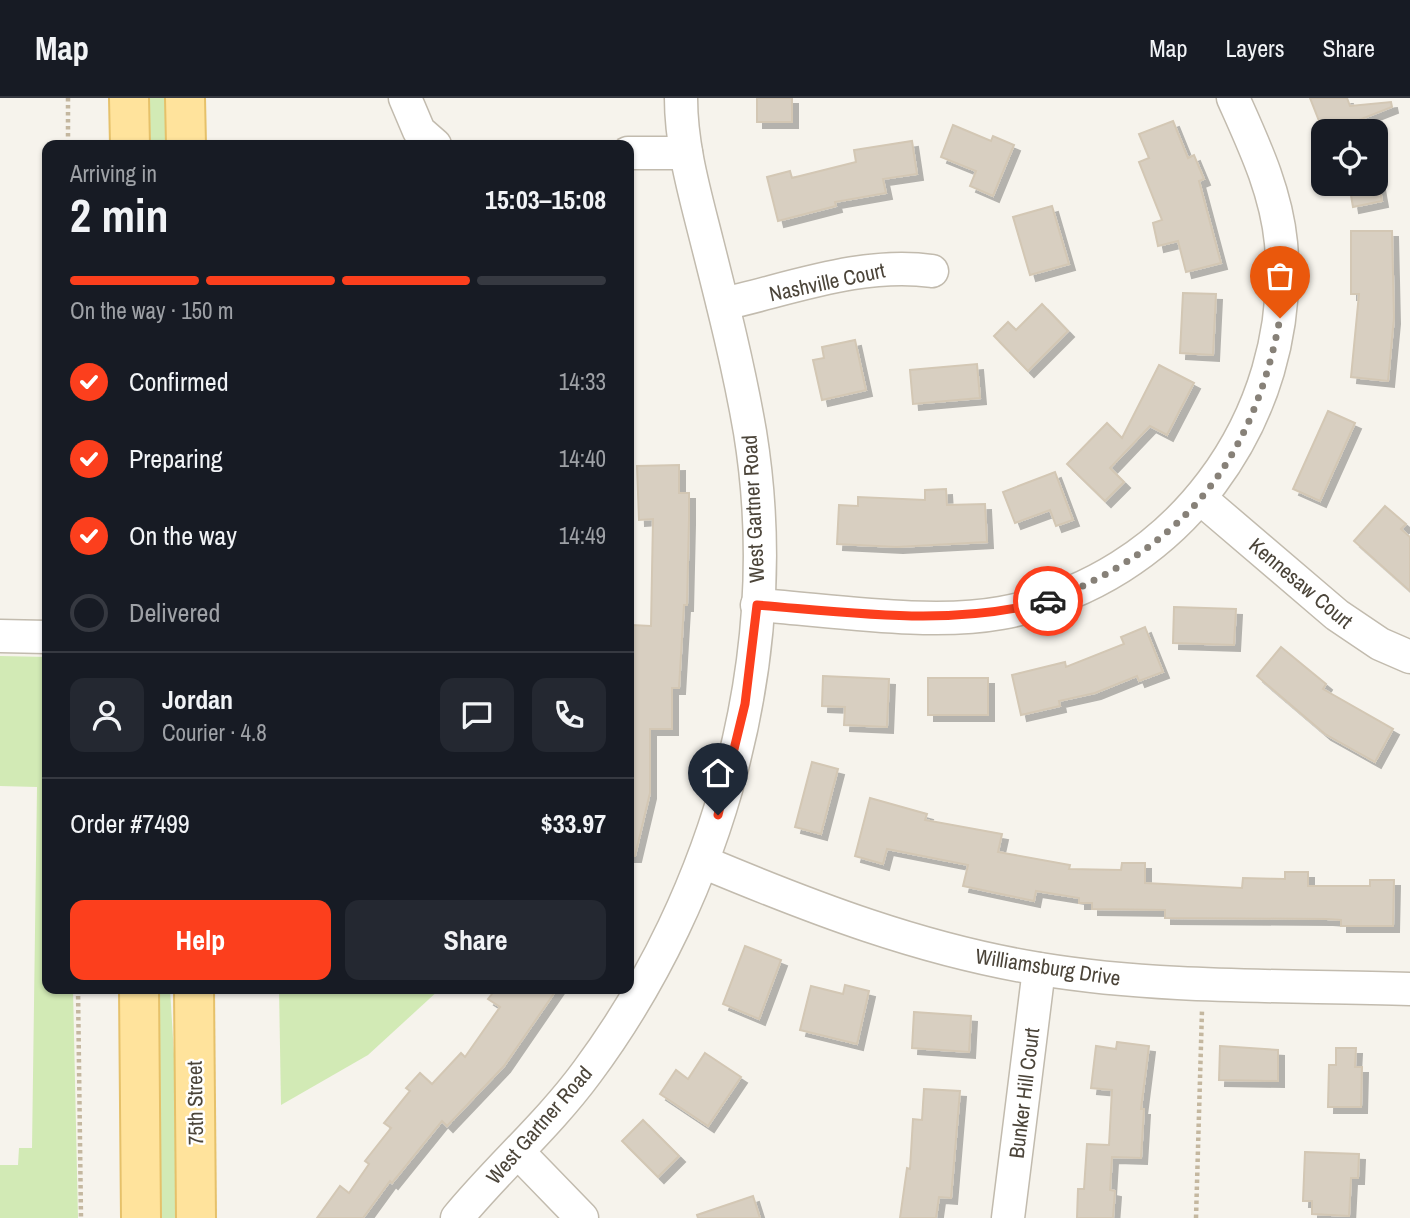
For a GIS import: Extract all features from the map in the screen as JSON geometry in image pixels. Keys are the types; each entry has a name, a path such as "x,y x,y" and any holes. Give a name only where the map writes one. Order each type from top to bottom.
{"main road":[{"path":"129,98 130,140"},
{"path":"185,98 186,140"},
{"path":"139,994 141,1218"},
{"name":"75th Street","path":"194,994 196,1218"}],"street":[{"path":"405,98 419,131 429,140"},
{"name":"West Gartner Road","path":"457,1218 589,1070 660,957 703,862 739,738 757,605 758,524 751,436 723,304 686,153 681,98"},
{"path":"757,605 946,617 1001,613 1048,602 1114,572 1170,531 1224,468 1254,414 1272,362 1282,298 1280,242 1271,193 1259,155 1233,98"},
{"path":"634,153 686,153"},
{"name":"Nashville Court","path":"723,304 870,271 906,267 932,271"},
{"name":"Kennesaw Court","path":"1200,498 1337,615 1380,644 1410,657"},
{"path":"0,636 42,637"},
{"name":"Williamsburg Drive","path":"703,862 799,902 887,933 958,953 1039,969 1154,981 1410,989"},
{"name":"Bunker Hill Court","path":"1008,1218 1039,969"},
{"path":"518,1152 582,1218"}],"path":[{"path":"68,98 68,140"},
{"path":"78,994 82,1218"},
{"path":"1196,1218 1202,1009"}],"green space":[{"path":"143,98 172,98 173,140 143,140"},
{"path":"0,656 42,657 42,994 73,994 78,1218 0,1218 0,1165 18,1165 19,1148 32,1148 37,787 0,786"},
{"path":"152,994 170,994 184,1218 155,1218"},
{"path":"279,994 435,994 368,1055 281,1105"}],"building":[{"path":"757,98 792,98 792,122 757,122"},
{"path":"1310,98 1347,98 1350,106 1391,102 1392,107 1362,119 1318,119"},
{"path":"1173,121 1188,158 1194,155 1204,179 1199,181 1221,263 1186,272 1178,241 1158,246 1153,223 1162,220 1139,162 1149,158 1139,134"},
{"path":"953,125 991,141 993,136 1014,145 993,196 970,186 976,171 941,157"},
{"path":"912,141 917,174 883,179 886,193 835,202 836,206 778,221 767,177 790,171 792,178 856,162 854,150"},
{"path":"1351,196 1381,196 1382,201 1353,207"},
{"path":"1052,206 1069,264 1030,275 1013,217"},
{"path":"1351,231 1392,231 1394,318 1388,381 1351,377 1359,294 1351,294"},
{"path":"1183,293 1216,294 1213,355 1180,353"},
{"path":"1042,304 1068,331 1028,371 994,336 1008,322 1016,330"},
{"path":"855,340 866,390 822,400 813,360 824,358 822,347"},
{"path":"977,364 980,398 913,404 910,370"},
{"path":"1159,365 1194,383 1167,435 1150,426 1110,468 1124,482 1105,501 1067,464 1107,423 1122,438"},
{"path":"1328,411 1355,423 1320,501 1293,489"},
{"path":"679,465 679,493 689,493 689,519 687,605 684,605 679,688 672,688 672,729 650,729 650,793 634,856 634,625 651,626 653,519 639,520 637,466"},
{"path":"1055,472 1073,520 1056,526 1050,510 1015,523 1003,492"},
{"path":"946,489 947,505 985,504 987,542 897,547 837,544 839,505 858,506 858,497 925,500 925,490"},
{"path":"1385,506 1406,524 1401,529 1410,537 1410,591 1354,541"},
{"path":"1174,607 1236,609 1234,645 1173,643"},
{"path":"1145,627 1163,672 1139,681 1137,676 1095,693 1059,701 1060,706 1021,715 1012,675 1065,662 1066,667 1124,644 1121,637"},
{"path":"1281,647 1326,684 1323,689 1393,729 1375,762 1325,734 1257,676"},
{"path":"823,676 889,679 887,727 844,725 845,707 822,706"},
{"path":"928,678 988,678 988,715 928,715"},
{"path":"812,762 838,769 821,834 795,827"},
{"path":"870,798 927,814 925,820 1002,834 998,852 1070,865 1069,869 1121,870 1122,863 1145,863 1145,883 1242,888 1243,878 1285,879 1285,872 1308,872 1308,886 1370,886 1370,880 1394,880 1393,926 1341,926 1341,920 1327,919 1165,918 1165,910 1092,909 1092,903 1079,903 1079,898 1036,891 1034,901 963,886 968,865 887,849 883,864 855,856"},
{"path":"745,946 781,960 759,1019 723,1004"},
{"path":"845,985 869,991 857,1044 800,1030 811,986 843,994"},
{"path":"492,994 554,994 504,1066 447,1126 442,1121 392,1183 390,1181 363,1218 317,1218 340,1186 349,1193 369,1164 365,1161 391,1128 384,1123 410,1091 406,1088 420,1073 432,1084 461,1053 465,1057 500,1007 488,999"},
{"path":"914,1012 971,1016 969,1052 912,1048"},
{"path":"1117,1042 1149,1046 1141,1109 1144,1109 1141,1158 1112,1157 1110,1190 1115,1191 1113,1218 1077,1218 1078,1189 1084,1189 1087,1144 1109,1145 1112,1090 1091,1088 1096,1046 1116,1049"},
{"path":"1220,1046 1278,1050 1278,1081 1219,1080"},
{"path":"1336,1048 1356,1048 1355,1067 1362,1067 1361,1107 1328,1107 1329,1065 1336,1065"},
{"path":"705,1053 741,1077 708,1126 660,1094 676,1070 688,1079"},
{"path":"924,1089 960,1091 951,1198 939,1197 936,1218 900,1218 907,1168 910,1169 913,1119 922,1120"},
{"path":"643,1120 679,1156 658,1177 622,1141"},
{"path":"1305,1152 1359,1154 1358,1178 1351,1178 1349,1216 1312,1214 1312,1201 1303,1201"},
{"path":"753,1196 760,1218 698,1218 697,1215"}],"way so far":[{"path":"1048,601 1090,584 1125,565 1170,531 1200,498 1224,468 1254,414 1272,362 1280,318"}],"route":[{"path":"718,815 739,738 754,649 757,605 960,618 1001,613 1048,601"}]}
